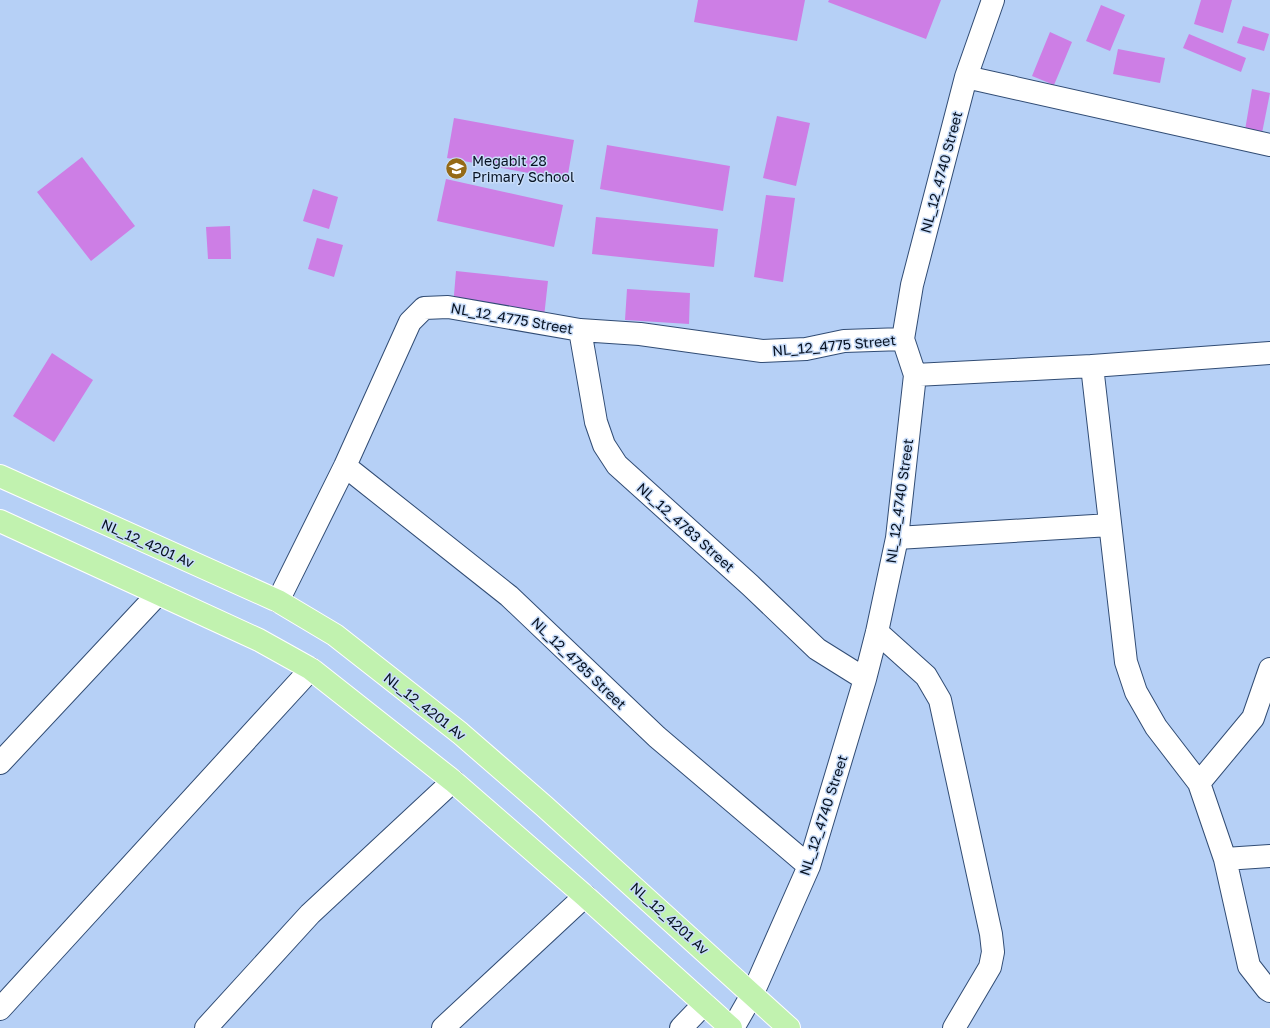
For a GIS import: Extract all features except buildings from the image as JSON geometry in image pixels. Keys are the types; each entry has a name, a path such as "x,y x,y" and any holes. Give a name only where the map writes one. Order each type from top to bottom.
{"main road":[{"name":"NL_12_4201 Av","path":"0,476 278,601 335,635 460,733 753,993 789,1028"},
{"path":"0,520 259,640 311,669 453,781 585,896 732,1028"}],"street":[{"name":"NL_12_4740 Street","path":"732,1028 753,993 809,866 865,679 877,632 897,538 915,375 903,339 912,285 966,77 993,0"},
{"path":"966,77 1270,145"},
{"name":"NL_12_4775 Street","path":"278,601 345,466 410,322 424,308 448,306 580,330 640,334 762,351 806,349 844,341 903,339"},
{"name":"NL_12_4783 Street","path":"580,330 596,422 604,445 618,465 818,649 865,679"},
{"path":"915,375 1092,366 1270,353"},
{"path":"1092,366 1126,662 1136,692 1156,727 1199,782 1225,859 1249,966 1270,991"},
{"name":"NL_12_4785 Street","path":"345,466 509,596 658,738 809,866"},
{"path":"897,538 1110,525"},
{"path":"0,763 158,594"},
{"path":"877,632 926,676 940,700 991,934 993,952 990,967 954,1028"},
{"path":"0,1009 311,669"},
{"path":"1199,782 1262,718 1270,669"},
{"path":"206,1028 310,914 453,781"},
{"path":"1225,859 1270,856"},
{"path":"443,1028 585,896"},
{"path":"681,1028 704,1004"}],"place":[{"name":"Megabit 28 Primary School","path":"457,168"}]}
